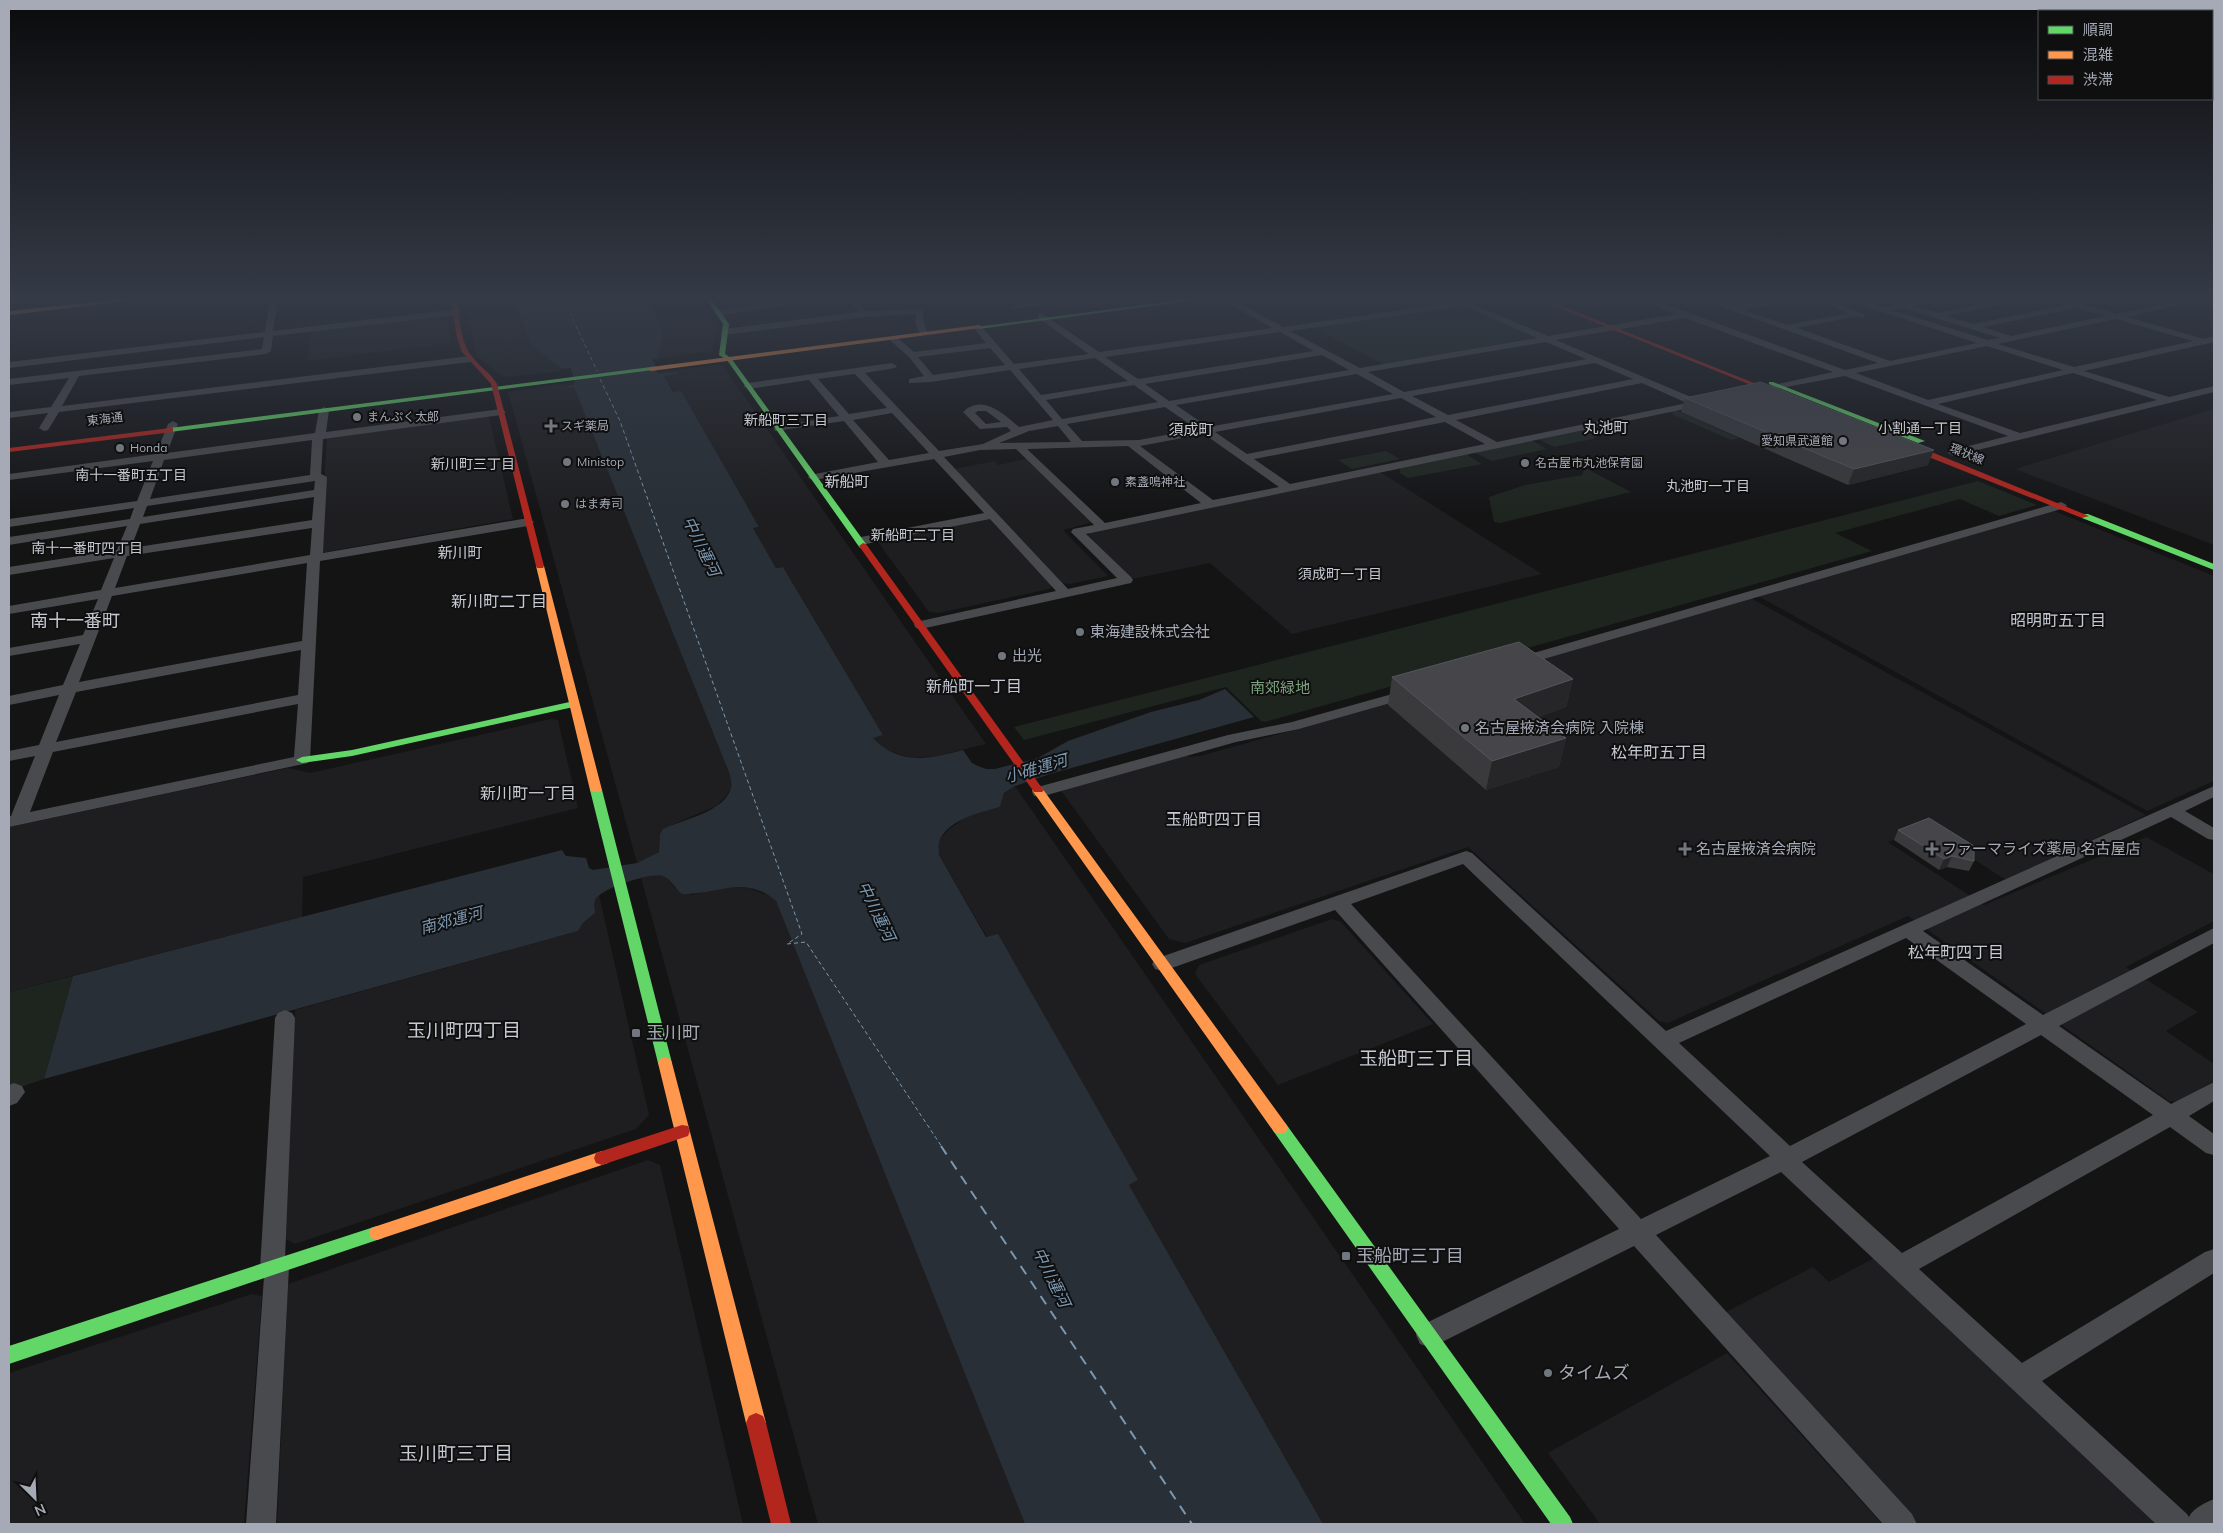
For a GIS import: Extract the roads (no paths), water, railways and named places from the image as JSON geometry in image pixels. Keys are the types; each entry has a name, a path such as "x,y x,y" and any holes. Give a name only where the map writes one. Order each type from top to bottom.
{"main road":[{"path":"485,372 492,377 495,386 781,1524"},
{"path":"9,450 172,427 324,410 615,372"},
{"path":"737,372 922,626 1563,1524"},
{"name":"環状線","path":"1721,372 2214,566"},
{"name":"環状線","path":"1741,372 2214,555"},
{"name":"東海通","path":"9,445 172,427 495,386"},
{"path":"302,760 352,753 574,704"},
{"path":"9,1355 682,1131"}],"street":[{"path":"9,382 98,372"},
{"path":"9,414 372,372"},
{"path":"748,386 847,372"},
{"path":"858,372 1066,594"},
{"path":"924,372 930,379"},
{"path":"912,382 986,372"},
{"path":"1015,372 1079,444"},
{"path":"1121,372 1288,488"},
{"path":"1039,398 1201,372"},
{"path":"814,477 980,447 1026,428 1360,372 1495,445"},
{"path":"980,447 1020,448 1079,444 1131,444 1208,432 1532,372"},
{"path":"1623,372 1696,403"},
{"path":"1841,372 2020,437"},
{"path":"1748,392 1852,372"},
{"path":"1927,403 2066,372"},
{"path":"2078,372 2168,400"},
{"path":"36,441 76,374"},
{"path":"811,377 886,464"},
{"path":"1245,458 1644,380"},
{"path":"1953,453 2214,389"},
{"path":"922,626 1126,580 1077,532 1714,400"},
{"path":"315,478 319,436 324,410"},
{"path":"780,429 894,410"},
{"path":"9,477 501,412"},
{"path":"1008,424 1018,432"},
{"path":"14,821 46,749 172,427"},
{"path":"1131,444 1210,504"},
{"path":"1020,448 1103,527"},
{"path":"9,523 321,477 302,760 14,821"},
{"path":"9,541 320,493"},
{"path":"1504,665 2061,506"},
{"path":"860,541 992,515"},
{"path":"9,610 528,522"},
{"path":"9,572 318,523"},
{"path":"9,652 90,638"},
{"path":"9,700 309,644"},
{"path":"1037,789 1234,738 1294,726 1428,687"},
{"path":"9,756 306,698"},
{"path":"1663,1041 2214,791"},
{"path":"2172,810 2214,834"},
{"path":"1162,964 1466,857 1663,1041 1900,1268 2177,1524"},
{"path":"1338,902 1636,1233 1902,1524"},
{"path":"1908,930 2214,1146"},
{"path":"1428,1335 1786,1159 2214,935"},
{"path":"260,1524 275,1268 285,1018"},
{"path":"1900,1268 2214,1091"},
{"path":"2020,1379 2214,1260"},
{"path":"2201,1524 2214,1514"}],"water":[{"path":"572,372 657,372 658,374 677,372 678,374 664,376 673,392 681,391 759,527 753,528 776,568 783,567 883,735 873,738 883,747 894,753 915,758 927,758 963,750 972,763 986,769 995,769 1038,758 1068,741 1151,712 1199,700 1225,689 1254,717 1050,774 1015,786 1004,793 1000,807 967,817 951,826 940,839 939,855 986,937 998,934 1138,1180 1129,1185 1323,1524 1025,1524 776,901 765,893 742,887 682,894 663,876 637,879 605,891 599,896 595,901 595,913 583,923 578,931 44,1079 73,976 562,850 566,856 586,858 589,868 593,870 637,863 659,852 660,834 663,829 703,814 728,795 731,786 730,775 574,387 561,388 575,384"}],"place":[{"name":"まんぷく太郎","path":"357,417"},
{"name":"スギ薬局","path":"551,426"},
{"name":"愛知県武道館","path":"1843,441"},
{"name":"Honda","path":"120,448"},
{"name":"Ministop","path":"567,462"},
{"name":"名古屋市丸池保育園","path":"1525,463"},
{"name":"素盞鳴神社","path":"1115,482"},
{"name":"はま寿司","path":"565,504"},
{"name":"東海建設株式会社","path":"1080,632"},
{"name":"出光","path":"1002,656"},
{"name":"名古屋掖済会病院 入院棟","path":"1465,728"},
{"name":"名古屋掖済会病院","path":"1685,849"},
{"name":"ファーマライズ薬局 名古屋店","path":"1932,849"},
{"name":"玉川町","path":"636,1033"},
{"name":"玉船町三丁目","path":"1346,1256"},
{"name":"タイムズ","path":"1548,1373"}],"district":[{"name":"新船町三丁目","path":"786,420"},
{"name":"丸池町","path":"1606,428"},
{"name":"小割通一丁目","path":"1920,428"},
{"name":"須成町","path":"1191,430"},
{"name":"新川町三丁目","path":"473,464"},
{"name":"南十一番町五丁目","path":"131,475"},
{"name":"新船町","path":"847,482"},
{"name":"丸池町一丁目","path":"1708,486"},
{"name":"新船町二丁目","path":"913,535"},
{"name":"南十一番町四丁目","path":"87,548"},
{"name":"新川町","path":"460,553"},
{"name":"須成町一丁目","path":"1340,574"},
{"name":"新川町二丁目","path":"499,601"},
{"name":"昭明町五丁目","path":"2058,620"},
{"name":"南十一番町","path":"75,621"},
{"name":"新船町一丁目","path":"974,686"},
{"name":"松年町五丁目","path":"1659,752"},
{"name":"新川町一丁目","path":"528,793"},
{"name":"玉船町四丁目","path":"1214,819"},
{"name":"松年町四丁目","path":"1956,952"},
{"name":"玉川町四丁目","path":"464,1030"},
{"name":"玉船町三丁目","path":"1416,1058"},
{"name":"玉川町三丁目","path":"456,1453"}],"water label":[{"name":"中川運河","path":"702,546"},
{"name":"小碓運河","path":"1036,768"},
{"name":"中川運河","path":"877,911"},
{"name":"南郊運河","path":"451,920"},
{"name":"中川運河","path":"1052,1277"}],"park label":[{"name":"南郊緑地","path":"1280,688"}]}
